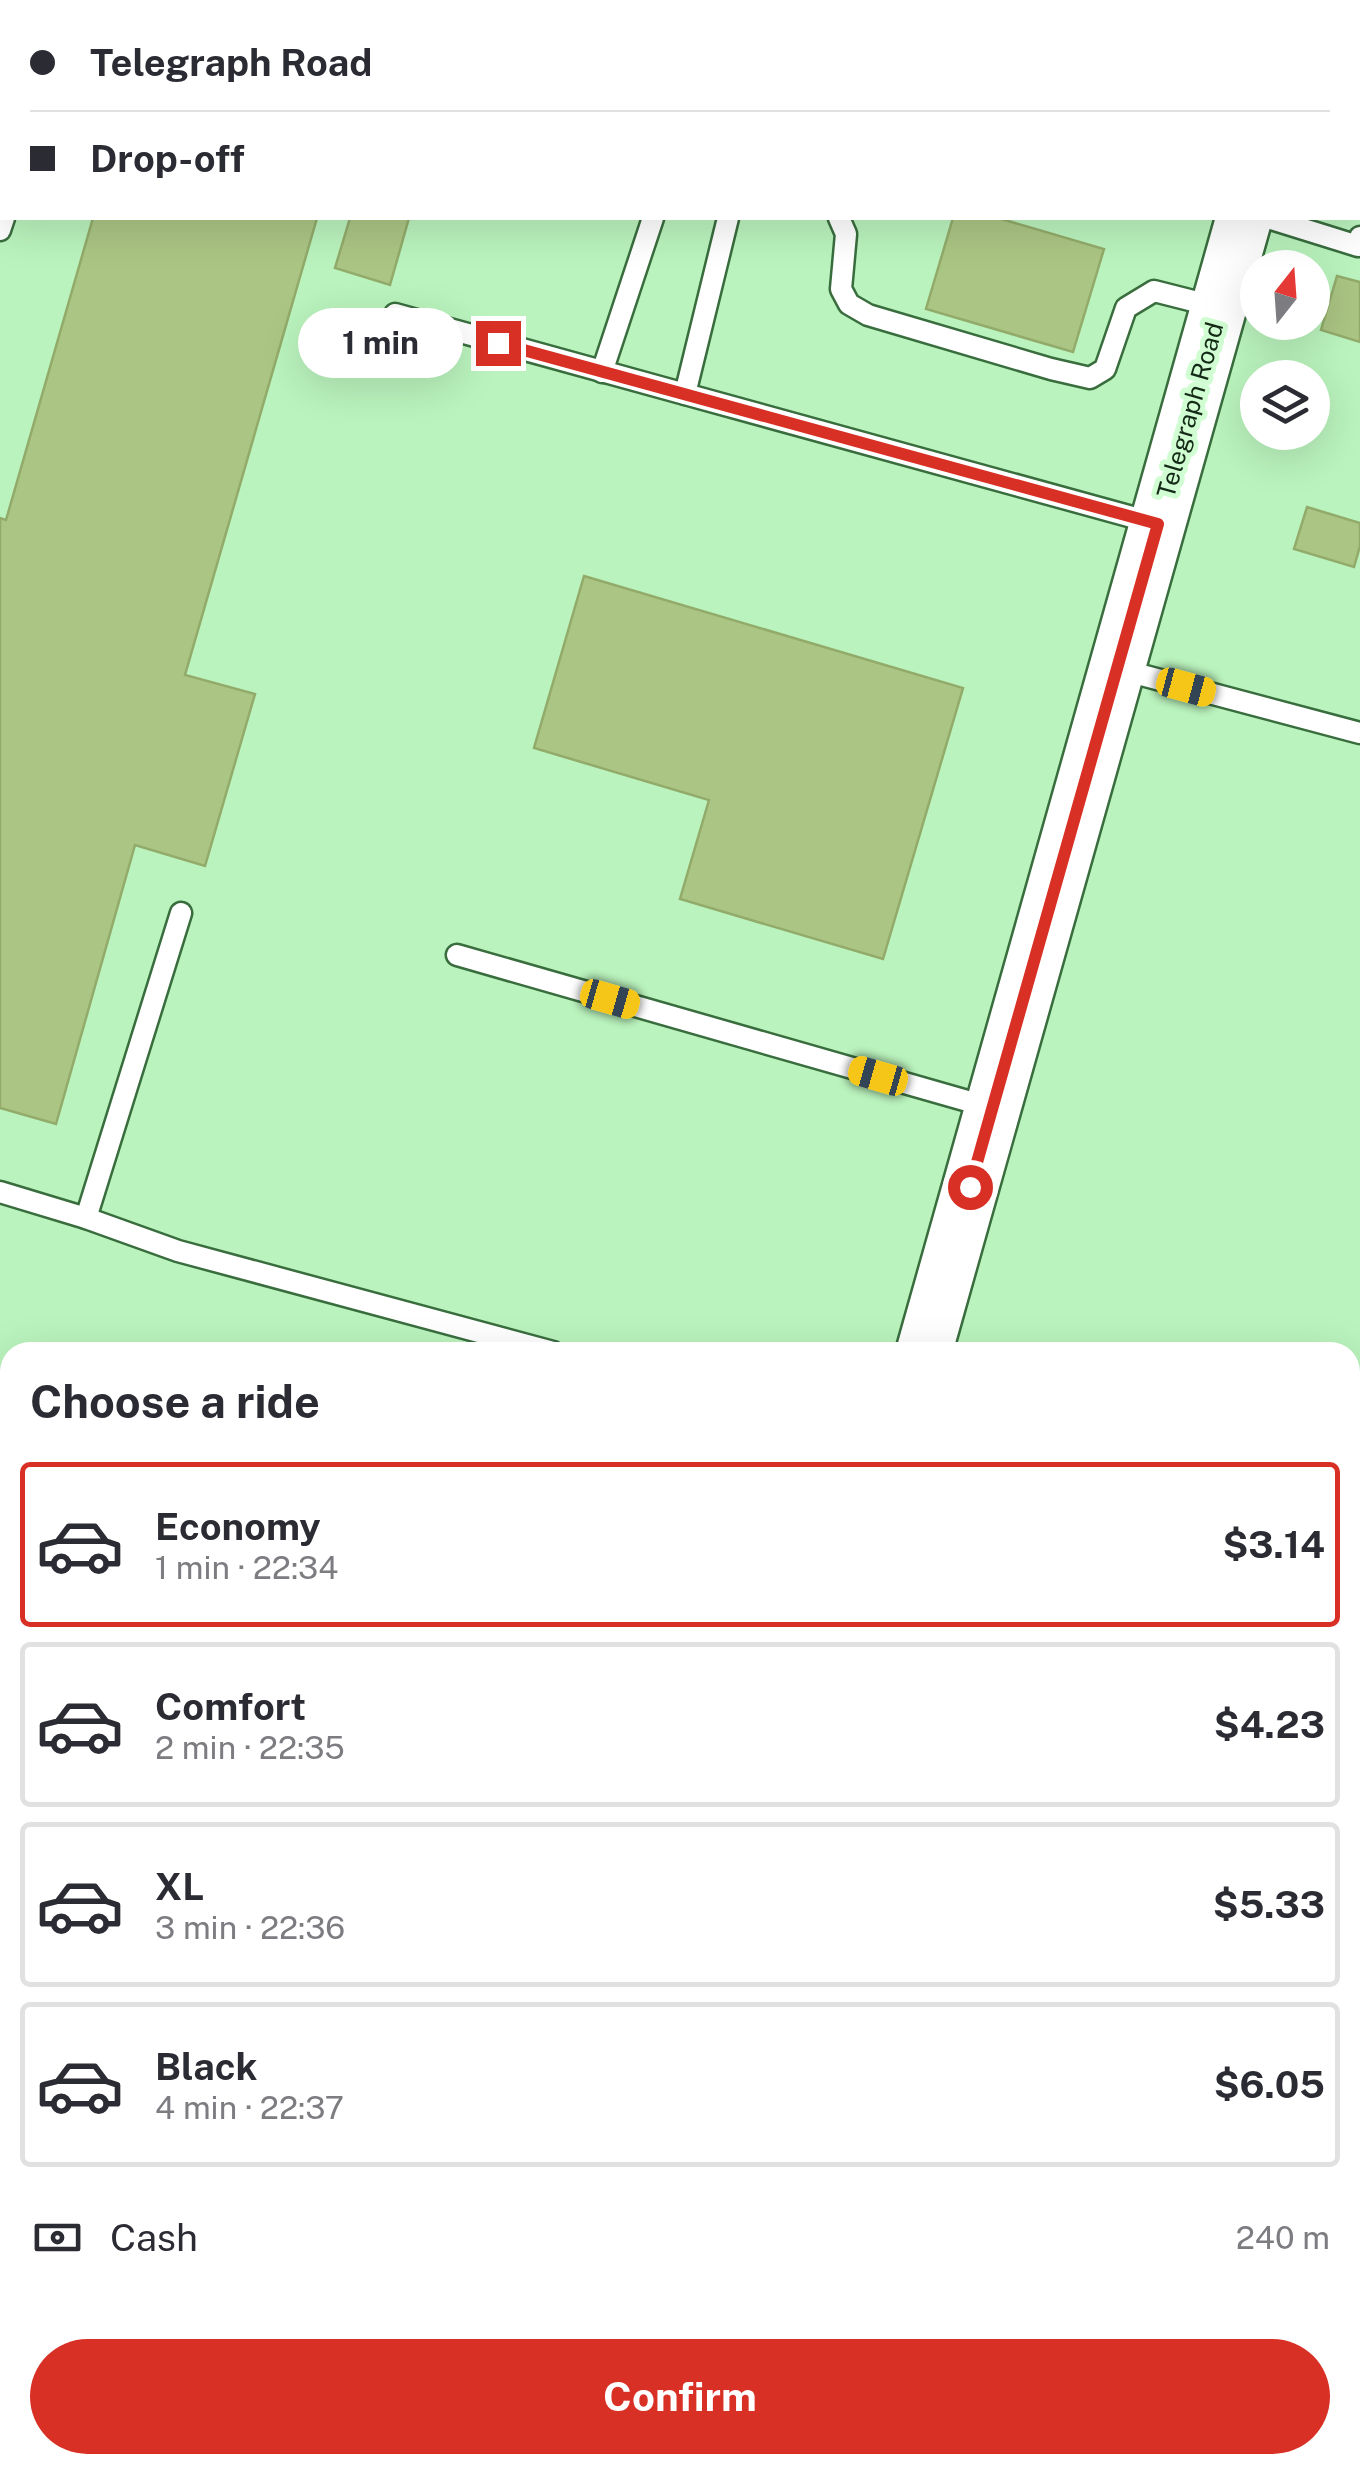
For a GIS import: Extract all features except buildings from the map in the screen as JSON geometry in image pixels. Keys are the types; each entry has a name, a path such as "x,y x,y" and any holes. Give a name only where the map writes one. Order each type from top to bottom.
{"main road":[{"name":"Telegraph Road","path":"927,1342 1243,220"}],"lane":[{"path":"602,372 653,220"},
{"path":"685,394 728,220"},
{"path":"839,220 846,234 841,289 849,304 868,315 1051,369 1090,378 1105,370 1126,308 1154,292 1218,308"},
{"path":"1274,220 1358,246 1360,237"},
{"path":"395,314 1158,524"},
{"path":"1117,668 1360,733"},
{"path":"86,1218 181,913"},
{"path":"456,955 992,1108"},
{"path":"0,1192 178,1251 516,1342"}],"route":[{"path":"498,343 1158,524 970,1187"}]}
